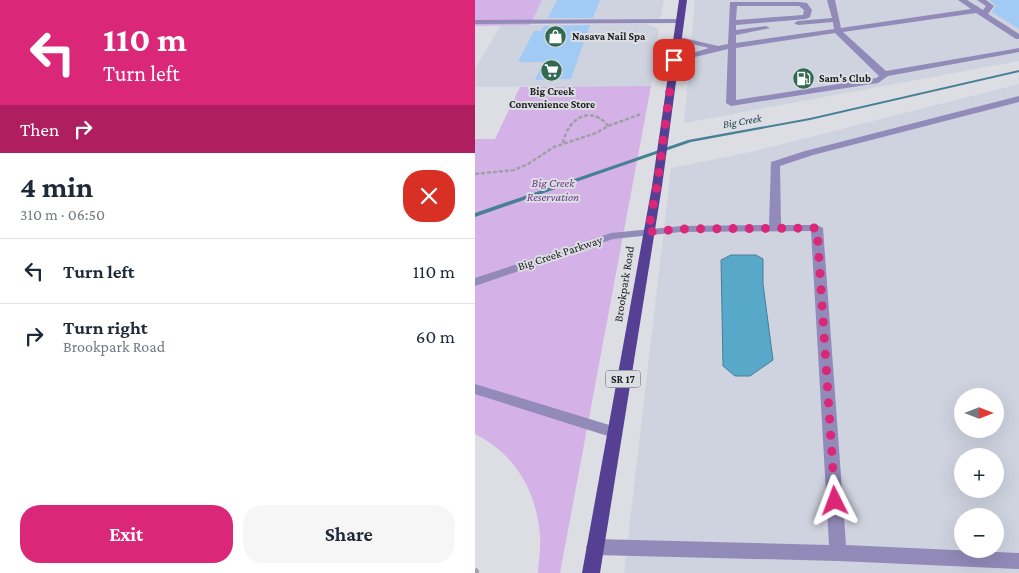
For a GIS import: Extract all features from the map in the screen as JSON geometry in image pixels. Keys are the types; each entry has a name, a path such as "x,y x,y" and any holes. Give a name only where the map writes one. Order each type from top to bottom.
{"main road":[{"name":"Brookpark Road","path":"591,573 657,186 683,0"}],"street":[{"path":"831,0 837,31 884,74"},
{"path":"962,0 1019,37"},
{"path":"674,60 718,48 981,12 990,6 981,0"},
{"path":"733,3 807,3 814,5 817,20"},
{"path":"733,3 731,103 879,80 884,74 1019,50"},
{"path":"732,23 807,16 809,14 807,7 799,4 733,3"},
{"path":"732,33 817,20 836,20"},
{"path":"475,22 679,21"},
{"path":"677,38 718,48"},
{"path":"775,228 775,164 809,153 1019,99"},
{"name":"Big Creek Parkway","path":"475,282 611,236 681,229 817,228 838,553"},
{"path":"475,389 614,432"},
{"path":"595,547 838,553 1019,561"}],"path":[{"path":"475,174 514,170 528,164 543,152 563,143 596,133 608,126 641,114"},
{"path":"563,143 565,130 570,123 578,118 600,117 605,120 608,126"},
{"path":"475,569 478,573"}],"shaded area":[{"path":"541,0 664,0 660,19 531,19"},
{"path":"695,0 1019,0 1019,61 684,123"},
{"path":"646,24 659,29 651,86 475,87 475,69 501,25"},
{"path":"1019,84 1019,573 624,573 671,168 755,151"}],"green space":[{"path":"475,0 542,0 530,25 475,26"},
{"name":"Big Creek Reservation","path":"651,86 560,573 538,573 540,535 534,503 528,489 512,463 489,442 475,434 475,139 495,139 520,87"}],"water":[{"path":"731,255 756,255 763,259 763,284 773,360 750,376 735,376 723,366 721,260"}],"building":[{"path":"557,0 600,0 593,18 548,18"},
{"path":"989,0 1019,0 1019,29 992,12 996,6"},
{"path":"590,25 571,79 535,80 543,62 518,62 534,31 541,31 544,26"}],"waterway":[{"name":"Big Creek","path":"475,215 690,141 810,119 1019,71"}],"place":[{"name":"Nasava Nail Spa","path":"556,36"},
{"name":"Big Creek Convenience Store","path":"552,70"},
{"name":"Sam's Club","path":"803,78"}],"route":[{"path":"674,60 667,110 668,116 648,232 681,229 817,228 835,501"}]}
